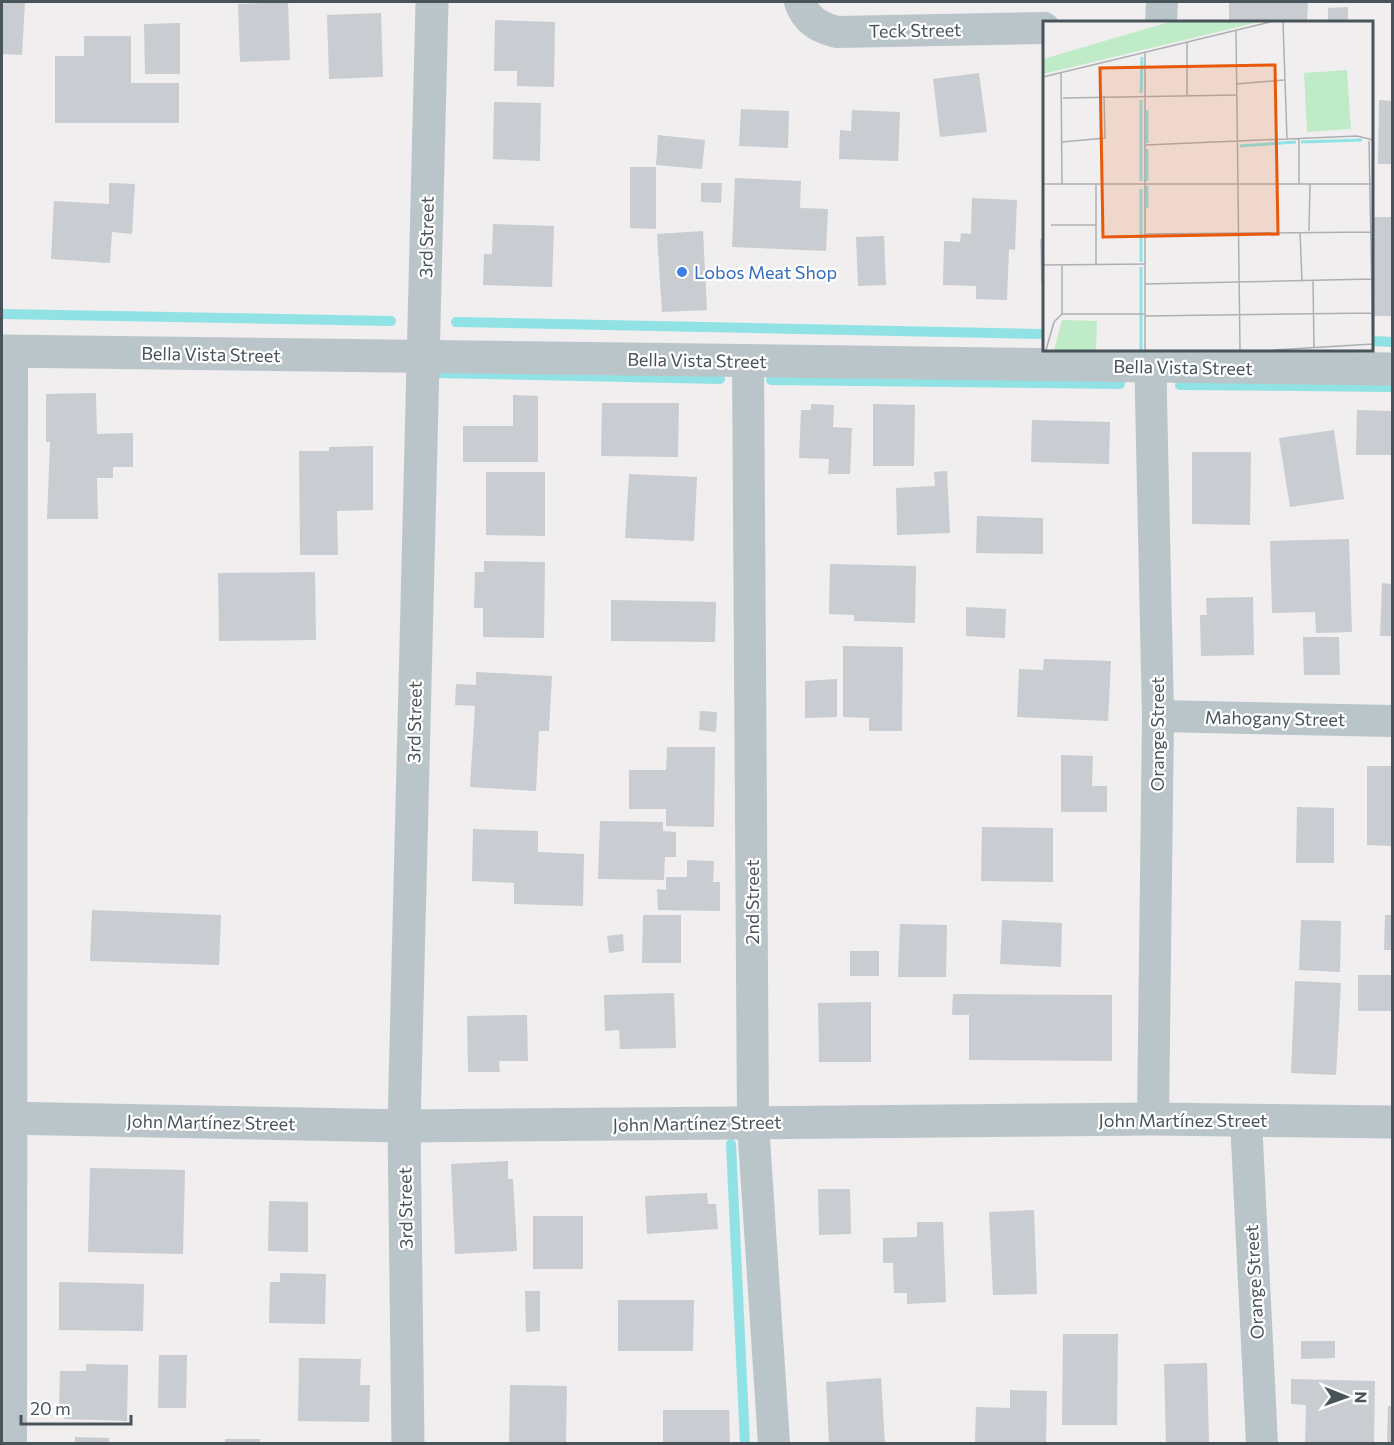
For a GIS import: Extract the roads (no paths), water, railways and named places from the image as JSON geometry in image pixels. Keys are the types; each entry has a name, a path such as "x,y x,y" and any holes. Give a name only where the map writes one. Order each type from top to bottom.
{"street":[{"name":"3rd Street","path":"408,1443 404,1126 432,2"},
{"name":"Teck Street","path":"800,2 803,11 818,27 837,32 1043,28"},
{"path":"1161,21 1162,2"},
{"name":"Bella Vista Street","path":"7,351 423,358 748,360 1150,358 1392,369"},
{"path":"7,351 6,1118 11,1443"},
{"name":"Orange Street","path":"1150,358 1158,716 1153,1119"},
{"name":"2nd Street","path":"748,360 753,1123 774,1443"},
{"name":"Mahogany Street","path":"1158,716 1392,720"},
{"name":"John Martínez Street","path":"6,1118 404,1126 1153,1119 1392,1122"},
{"name":"Orange Street","path":"1246,1120 1262,1443"}],"waterway":[{"path":"2,314 391,321"},
{"path":"456,322 1043,334"},
{"path":"1373,341 1392,342"},
{"path":"435,373 720,379"},
{"path":"771,380 1120,384"},
{"path":"1180,385 1392,387"},
{"path":"731,1144 745,1444"}],"place":[{"name":"Lobos Meat Shop","path":"682,272"}]}
